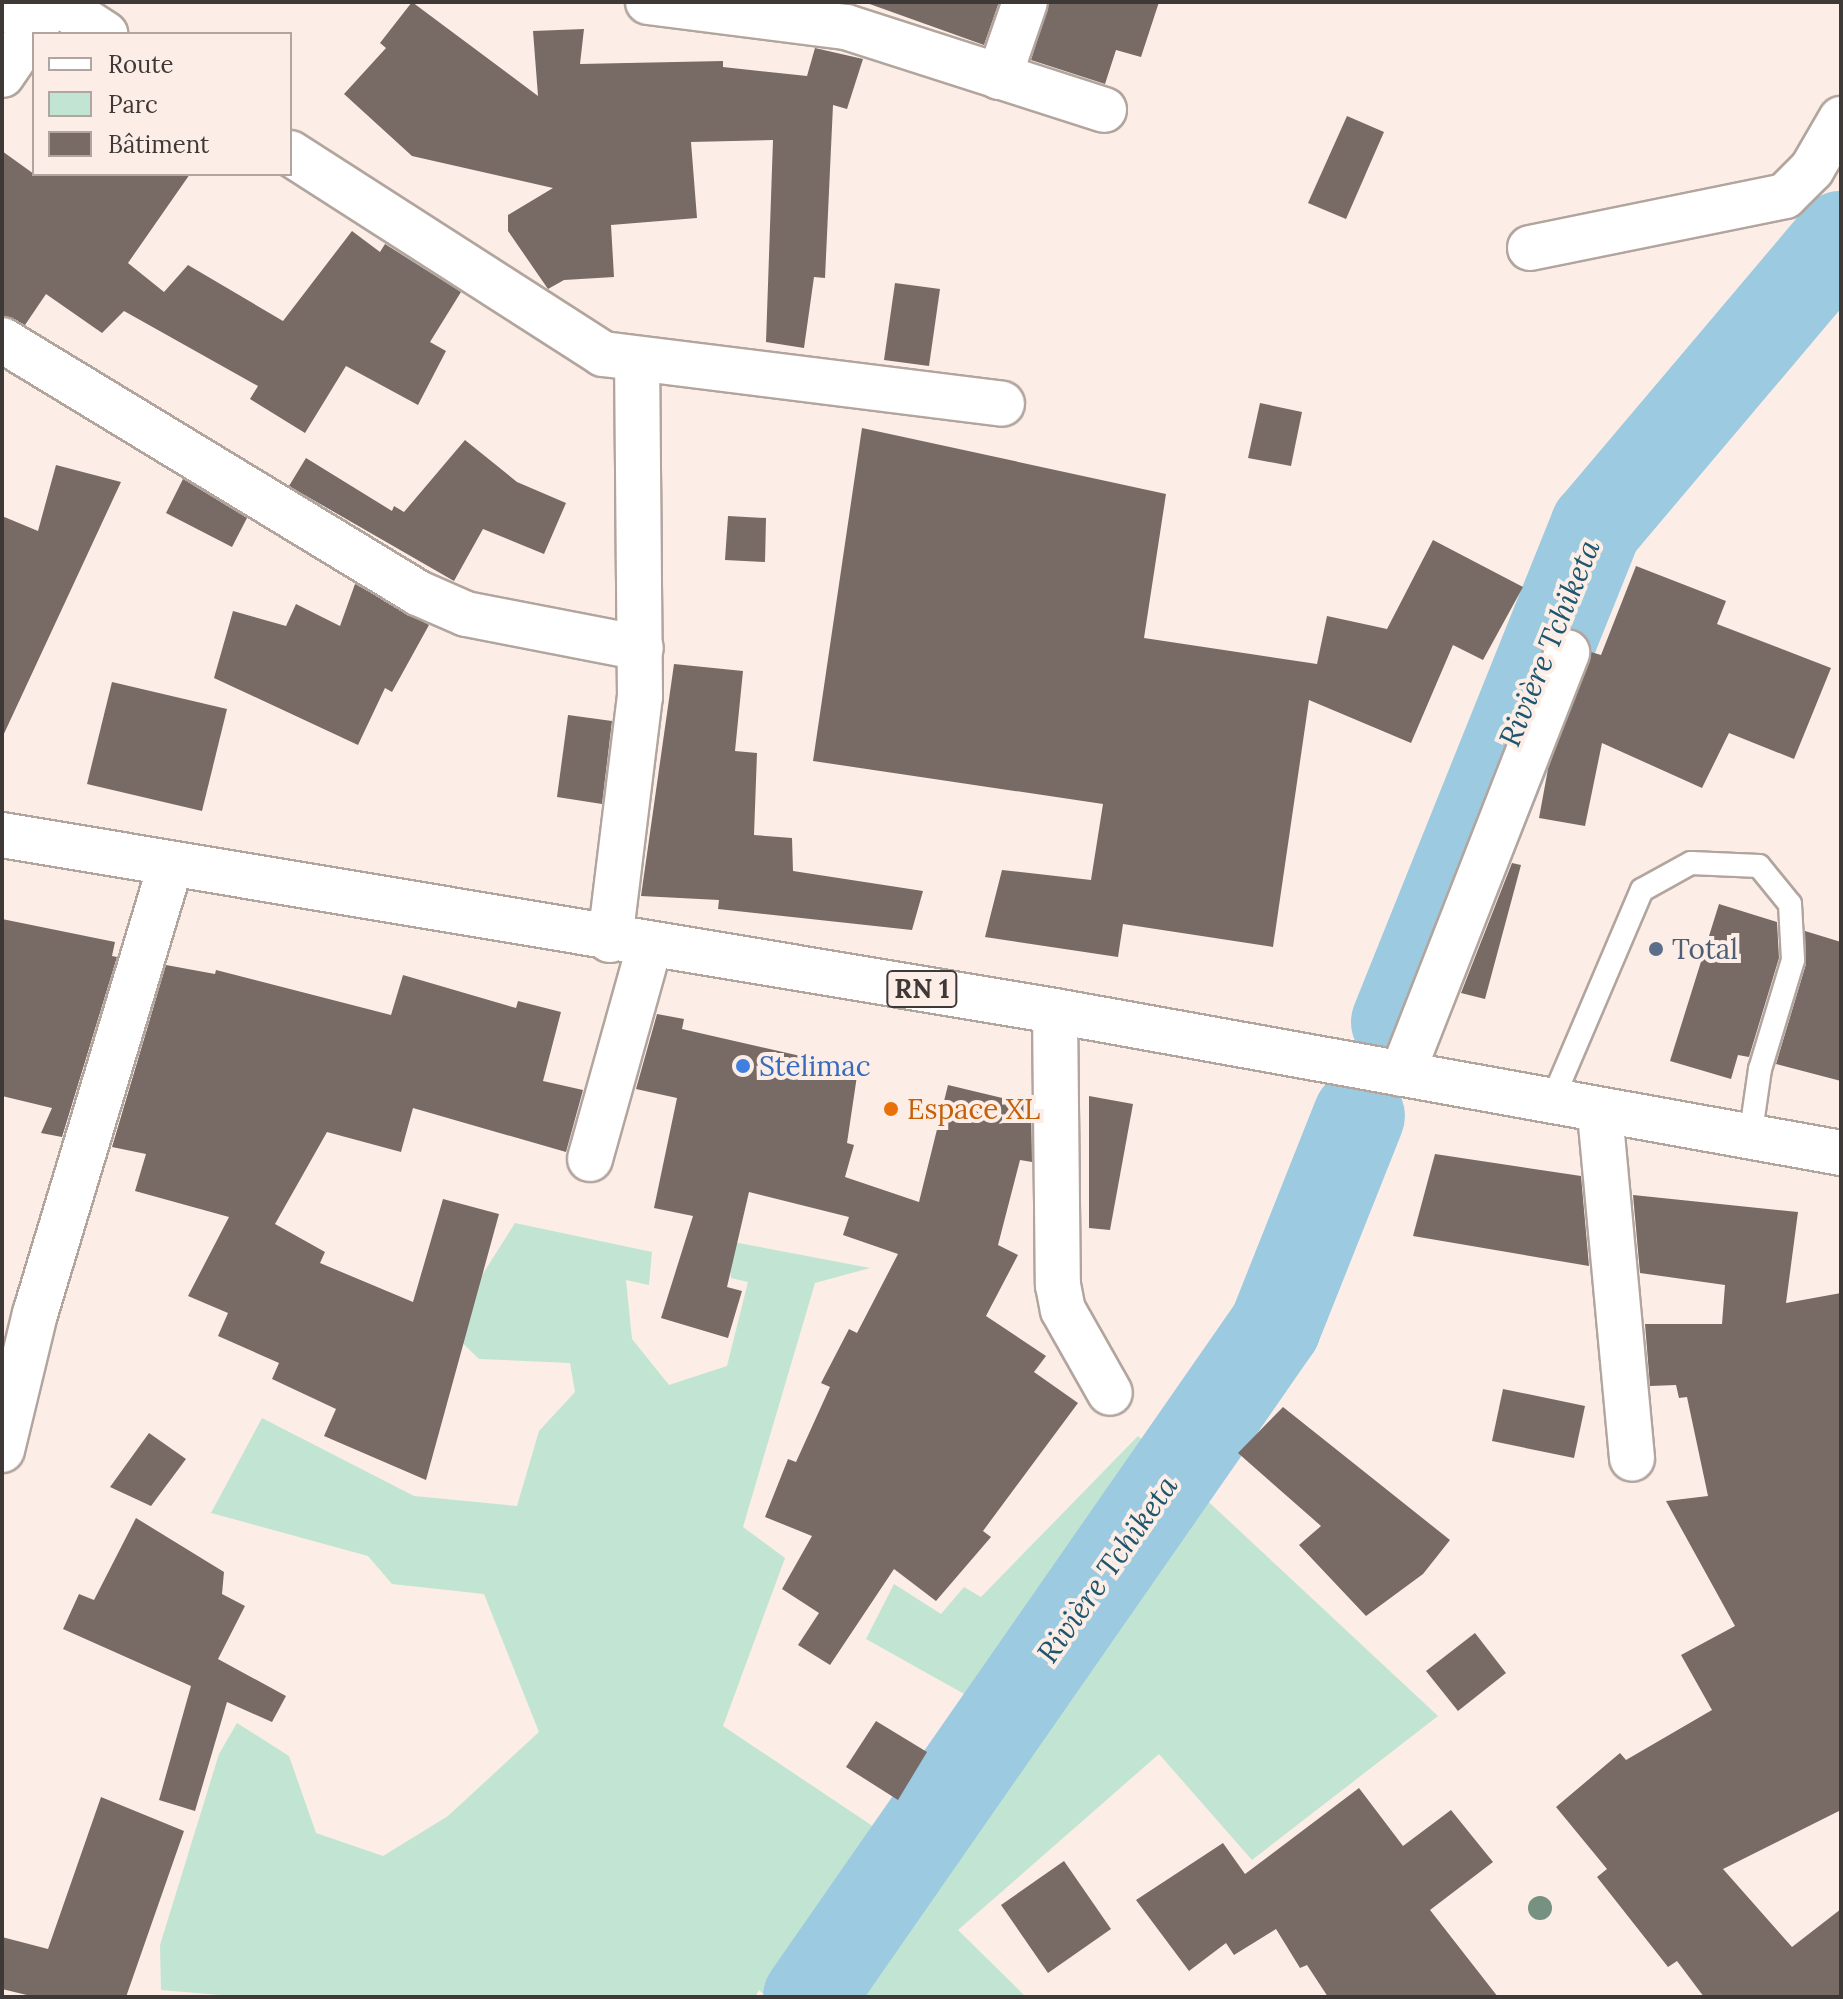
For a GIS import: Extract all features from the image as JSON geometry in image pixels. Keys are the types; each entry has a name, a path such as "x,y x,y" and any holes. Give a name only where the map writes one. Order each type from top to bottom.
{"main road":[{"path":"648,2 808,18 1104,110"},
{"path":"999,77 1025,2"},
{"path":"2,75 36,8 100,32"},
{"path":"1530,248 1785,196 1812,169 1841,119"},
{"path":"292,154 603,354 637,361 1002,404"},
{"path":"2,340 418,593 466,614 641,648"},
{"path":"590,1159 630,942 641,648 637,361"},
{"path":"1402,1074 1567,652"},
{"name":"RN 1","path":"2,835 1055,1011 1600,1113 1841,1153"},
{"path":"2,1450 35,1314 171,864"},
{"path":"1055,1011 1058,1285 1063,1310 1110,1393"},
{"path":"1600,1113 1632,1459"}],"lane":[{"path":"1551,1103 1642,890 1691,863 1759,866 1790,904 1793,960 1760,1069 1750,1138"}],"green space":[{"path":"515,1223 652,1252 649,1285 626,1280 632,1339 669,1385 727,1366 748,1282 731,1278 728,1241 870,1268 815,1283 743,1527 785,1558 723,1726 889,1837 975,1700 866,1639 894,1584 941,1614 964,1587 981,1597 1138,1436 1438,1716 1252,1860 1159,1754 958,1930 1026,1997 767,1997 759,1990 755,1997 244,1997 161,1990 160,1945 219,1754 237,1723 289,1756 316,1833 383,1856 448,1816 539,1732 484,1594 392,1584 368,1556 211,1513 262,1418 414,1496 517,1506 539,1431 575,1392 570,1363 479,1359 448,1329"}],"building":[{"path":"412,2 538,96 533,31 584,29 580,64 723,61 723,67 807,76 815,48 863,59 847,109 833,105 825,278 814,277 804,348 766,342 773,140 691,142 697,218 611,225 614,277 564,280 548,289 508,231 508,215 553,188 412,156 344,94 386,48 380,43"},
{"path":"864,2 999,2 984,45"},
{"path":"1049,2 1159,2 1141,57 1116,50 1105,84 1031,60"},
{"path":"1347,116 1384,132 1346,219 1308,203"},
{"path":"2,151 32,173 32,176 189,176 128,263 164,292 188,265 283,321 352,231 380,252 385,244 461,292 430,342 446,351 418,405 346,366 305,433 250,399 258,386 124,311 102,333 46,294 25,325 2,315"},
{"path":"895,283 940,289 929,366 884,360"},
{"path":"1260,403 1302,412 1291,466 1248,458"},
{"path":"862,428 1166,494 1144,638 1317,664 1327,616 1387,629 1433,540 1523,587 1483,660 1453,645 1411,743 1309,700 1273,947 1123,924 1118,957 985,937 1002,870 1091,880 1103,804 813,761"},
{"path":"465,440 517,482 566,503 544,554 483,529 454,581 289,486 306,458 392,511 394,506 404,512"},
{"path":"56,465 121,482 2,738 2,516 38,531"},
{"path":"183,479 247,518 232,547 166,513"},
{"path":"728,516 766,518 765,562 725,560"},
{"path":"1636,566 1726,601 1717,624 1831,668 1794,759 1729,733 1702,788 1602,743 1585,826 1539,818 1548,769 1591,652 1601,655"},
{"path":"355,584 429,625 392,692 385,688 358,745 214,678 233,611 286,626 296,604 340,626"},
{"path":"674,664 743,671 735,751 757,753 754,835 792,838 793,871 923,891 912,930 718,909 719,900 641,896"},
{"path":"112,682 227,709 202,811 87,784"},
{"path":"568,715 612,721 602,804 557,797"},
{"path":"1512,863 1521,865 1485,999 1461,993"},
{"path":"1719,904 1777,922 1779,958 1749,1057 1738,1055 1731,1079 1670,1061"},
{"path":"2,919 115,942 112,956 117,957 62,1137 41,1133 52,1108 2,1096"},
{"path":"1805,931 1841,942 1841,1081 1776,1064 1806,964"},
{"path":"166,965 215,974 216,970 391,1015 403,975 516,1008 518,1001 561,1012 543,1081 583,1090 566,1152 413,1108 401,1152 327,1132 275,1224 325,1252 320,1263 413,1302 443,1199 499,1214 426,1480 324,1436 336,1409 272,1379 279,1363 218,1336 228,1313 188,1296 229,1217 135,1191 146,1154 112,1147"},
{"path":"657,1014 684,1019 682,1029 858,1069 847,1143 854,1145 845,1177 919,1202 948,1085 1031,1105 1032,1162 1020,1160 998,1245 1018,1255 986,1316 1046,1356 1034,1372 1078,1403 983,1531 991,1537 936,1601 894,1569 830,1665 798,1645 819,1613 782,1589 812,1536 765,1517 788,1459 796,1462 830,1387 821,1383 849,1329 857,1333 898,1254 843,1235 849,1217 749,1192 727,1287 742,1291 728,1338 661,1318 693,1216 654,1208 677,1098 636,1089"},
{"path":"1089,1096 1133,1104 1110,1230 1089,1228"},
{"path":"1435,1154 1581,1176 1589,1266 1413,1236"},
{"path":"1633,1195 1798,1212 1786,1303 1841,1293 1841,1810 1723,1869 1792,1947 1841,1909 1841,1997 1704,1997 1677,1961 1668,1967 1597,1877 1607,1869 1556,1807 1620,1753 1626,1760 1712,1710 1681,1655 1735,1626 1666,1501 1708,1496 1687,1397 1679,1398 1676,1385 1650,1386 1645,1324 1722,1324 1725,1285 1640,1273"},
{"path":"1503,1389 1585,1406 1574,1458 1492,1441"},
{"path":"1283,1407 1450,1540 1423,1574 1366,1616 1299,1545 1321,1526 1238,1453"},
{"path":"149,1433 186,1459 151,1506 110,1487"},
{"path":"136,1518 224,1572 222,1594 245,1606 218,1659 286,1696 272,1722 227,1702 195,1811 159,1800 191,1686 63,1629 79,1594 94,1600"},
{"path":"1475,1633 1506,1673 1458,1711 1426,1671"},
{"path":"876,1721 927,1752 898,1800 846,1767"},
{"path":"1359,1788 1403,1846 1451,1810 1493,1862 1430,1910 1498,1997 1328,1997 1307,1965 1300,1968 1276,1929 1234,1955 1226,1943 1189,1971 1136,1900 1223,1843 1245,1874"},
{"path":"101,1797 184,1831 126,1997 35,1997 2,1989 2,1937 48,1949"},
{"path":"1064,1861 1111,1929 1048,1973 1001,1905"}],"waterway":[{"name":"Rivière Tchiketa","path":"1397,1022 1596,527 1841,237"},
{"name":"Rivière Tchiketa","path":"809,1997 1275,1327 1359,1116"}],"place":[{"name":"Total","path":"1656,949"},
{"name":"Stelimac","path":"743,1066"},
{"name":"Espace XL","path":"891,1109"}]}
